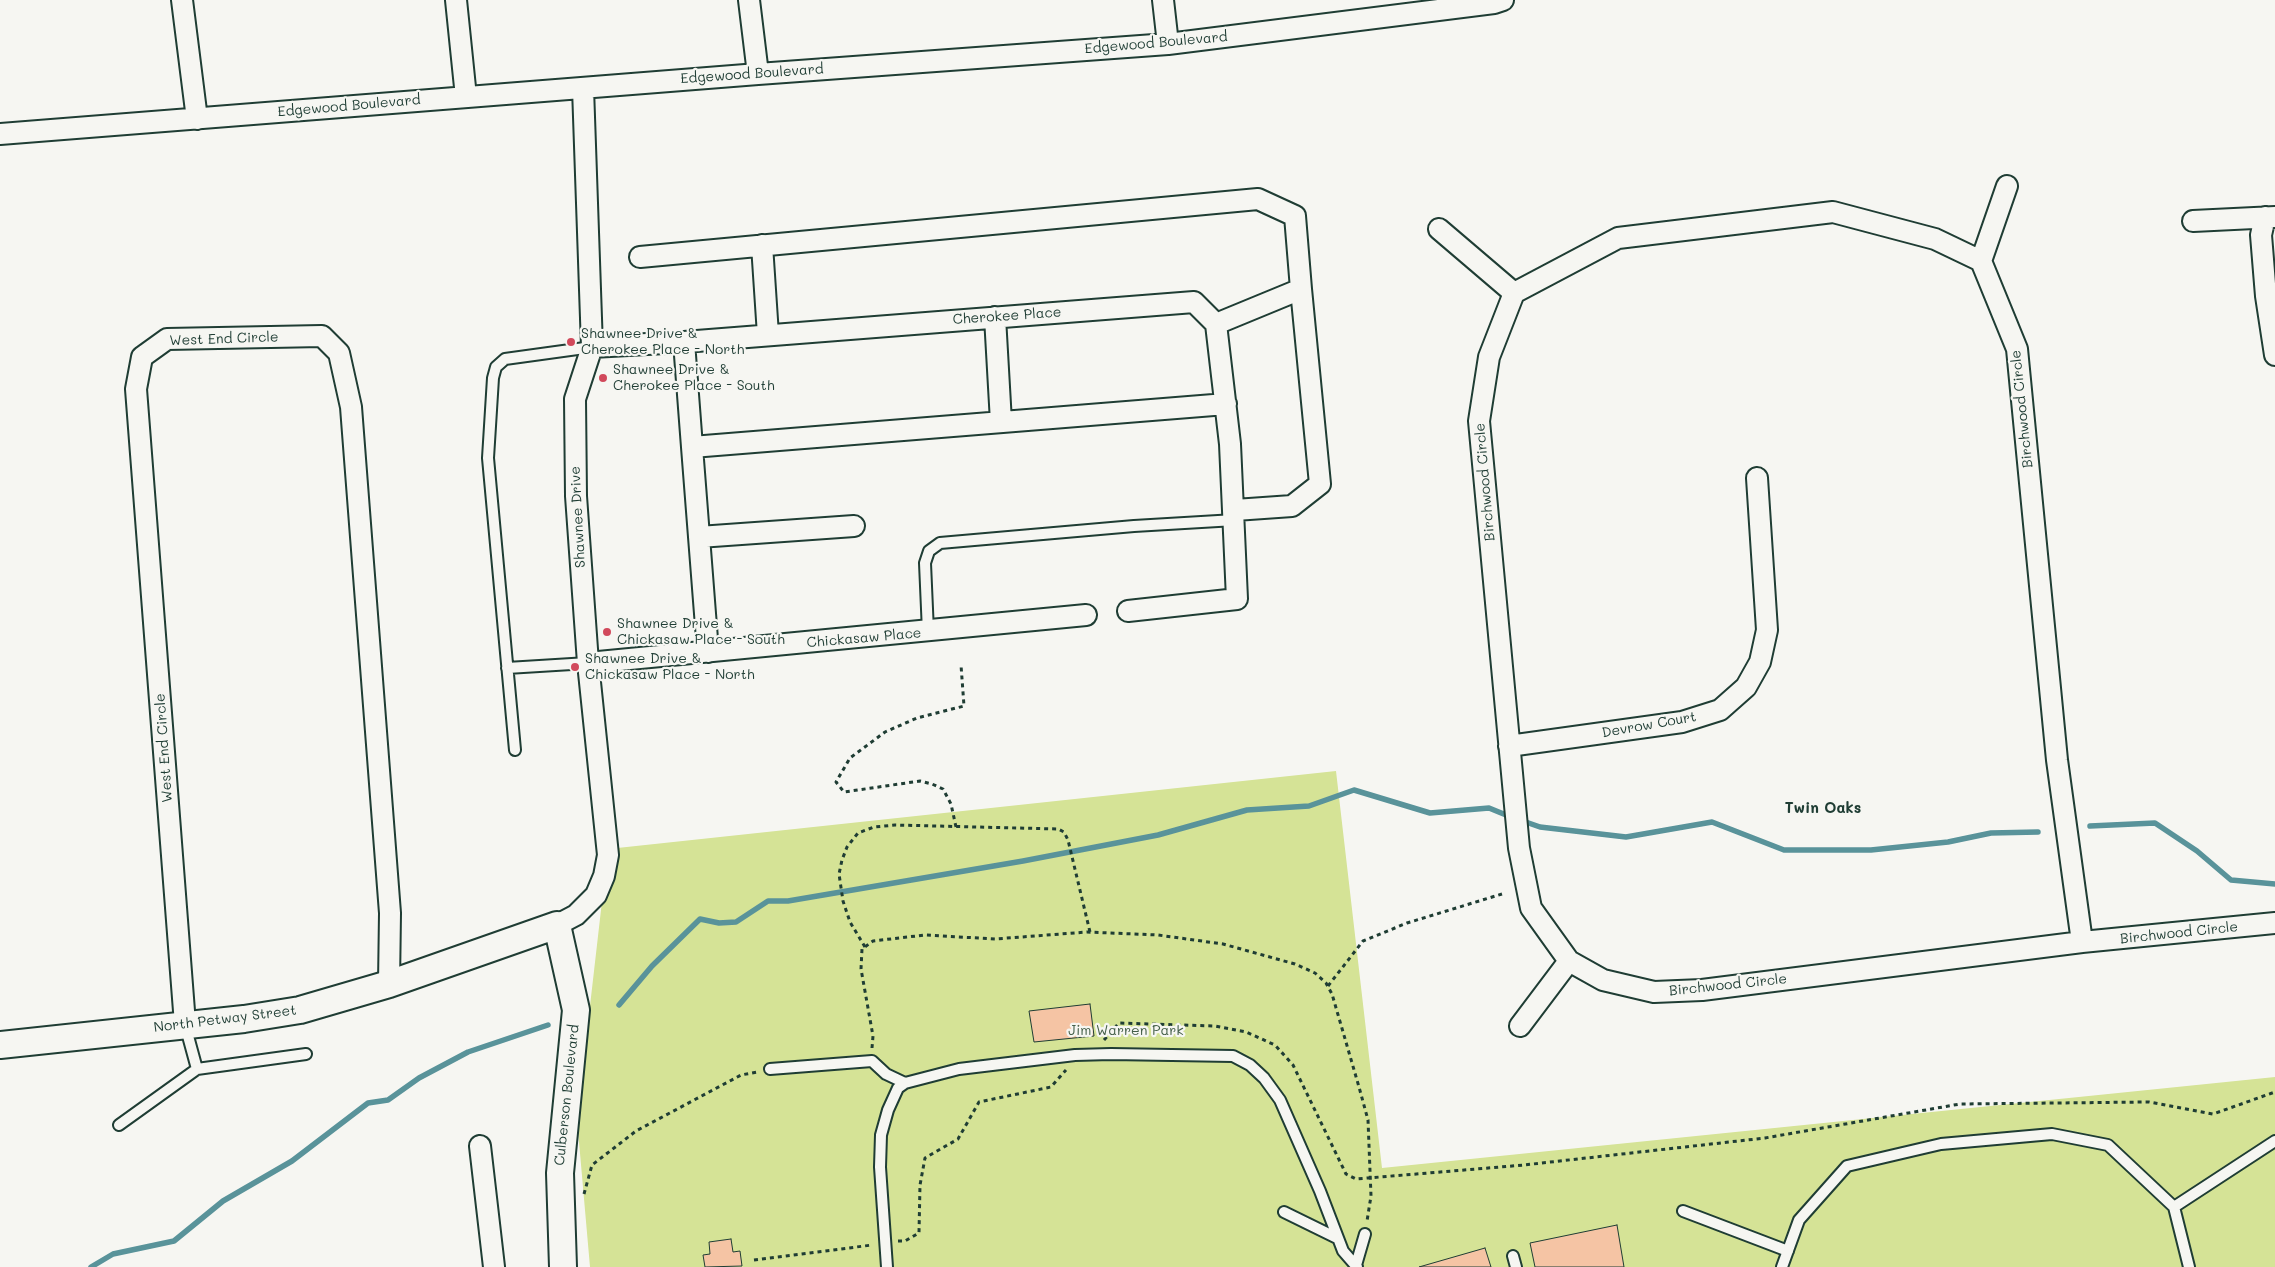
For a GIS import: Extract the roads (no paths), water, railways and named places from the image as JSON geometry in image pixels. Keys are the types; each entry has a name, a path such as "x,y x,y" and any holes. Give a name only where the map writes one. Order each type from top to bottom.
{"street":[{"path":"182,0 197,118"},
{"path":"456,0 466,97"},
{"path":"749,0 758,74"},
{"path":"1164,0 1168,44"},
{"name":"Edgewood Boulevard","path":"0,134 758,74 1168,44 1401,7 1494,3 1503,0"},
{"name":"Shawnee Drive","path":"556,925 576,914 596,895 604,876 608,855 588,663 576,496 575,399 592,347 583,88"},
{"path":"1440,230 1514,293 1618,238 1833,212 1936,240 1981,261 2007,186"},
{"path":"640,257 1258,199 1295,216 1320,484 1292,506 1235,515"},
{"path":"2193,221 2270,217 2261,235 2266,296 2275,355"},
{"path":"762,245 768,335"},
{"name":"Birchwood Circle","path":"1981,261 2017,349 2057,760 2082,942"},
{"path":"1128,611 1237,599 1235,515 1226,404 1216,324 1301,289"},
{"name":"Birchwood Circle","path":"1514,293 1489,357 1479,421 1519,848 1531,908 1569,961 1603,980 1654,992 1702,990 2082,942 2275,923"},
{"name":"Cherokee Place","path":"592,347 684,342 1194,302 1216,324"},
{"path":"995,317 1001,422"},
{"name":"West End Circle","path":"185,1024 136,389 142,357 167,339 322,336 339,353 351,407 390,913 389,984"},
{"path":"684,342 708,652"},
{"path":"692,447 1226,404"},
{"name":"Devrow Court","path":"1509,746 1682,722 1720,710 1746,687 1760,662 1767,630 1757,478"},
{"path":"699,537 854,526"},
{"name":"Chickasaw Place","path":"588,663 1086,616"},
{"name":"North Petway Street","path":"0,1045 244,1019 300,1010 389,984 556,925"},
{"name":"Culberson Boulevard","path":"556,925 576,1010 560,1173 563,1267"},
{"path":"1520,1026 1569,961"},
{"path":"480,1146 494,1267"}],"lane":[{"path":"515,750 488,458 496,367 505,360 592,347"},
{"path":"928,632 925,563 929,551 940,543 1235,515"},
{"path":"507,668 588,663"},
{"path":"185,1024 196,1069"},
{"path":"119,1125 196,1069 306,1054"},
{"path":"887,1267 880,1167 881,1135 888,1110 898,1088 905,1082 959,1069 1088,1054 1233,1056 1250,1066 1264,1078 1280,1100 1320,1191 1337,1238 1343,1251 1356,1266"},
{"path":"770,1069 872,1061 886,1074 905,1082"},
{"path":"1782,1267 1799,1220 1847,1166 1941,1144 2052,1134 2108,1145 2174,1207 2189,1267"},
{"path":"2174,1207 2275,1141"},
{"path":"1683,1211 1788,1251"},
{"path":"1284,1212 1337,1238"},
{"path":"1356,1266 1365,1234"},
{"path":"1513,1256 1516,1267"}],"waterway":[{"path":"619,1005 652,966 700,919 719,923 736,922 768,901 788,901 1023,861 1158,835 1247,810 1309,806 1354,790 1430,813 1489,808 1511,817"},
{"path":"1520,820 1540,827 1626,837 1712,822 1784,850 1871,850 1948,842 1991,833 2038,832"},
{"path":"2090,826 2155,823 2197,851 2231,880 2275,884"},
{"path":"91,1267 113,1254 174,1241 223,1201 292,1161 368,1103 388,1100 419,1078 468,1052 548,1025"}],"place":[{"name":"Shawnee Drive & Cherokee Place - North","path":"571,342"},
{"name":"Shawnee Drive & Cherokee Place - South","path":"603,378"},
{"name":"Shawnee Drive & Chickasaw Place - South","path":"607,632"},
{"name":"Shawnee Drive & Chickasaw Place - North","path":"575,667"}],"district":[{"name":"Twin Oaks","path":"1823,808"}],"park label":[{"name":"Jim Warren Park","path":"1126,1031"}]}
